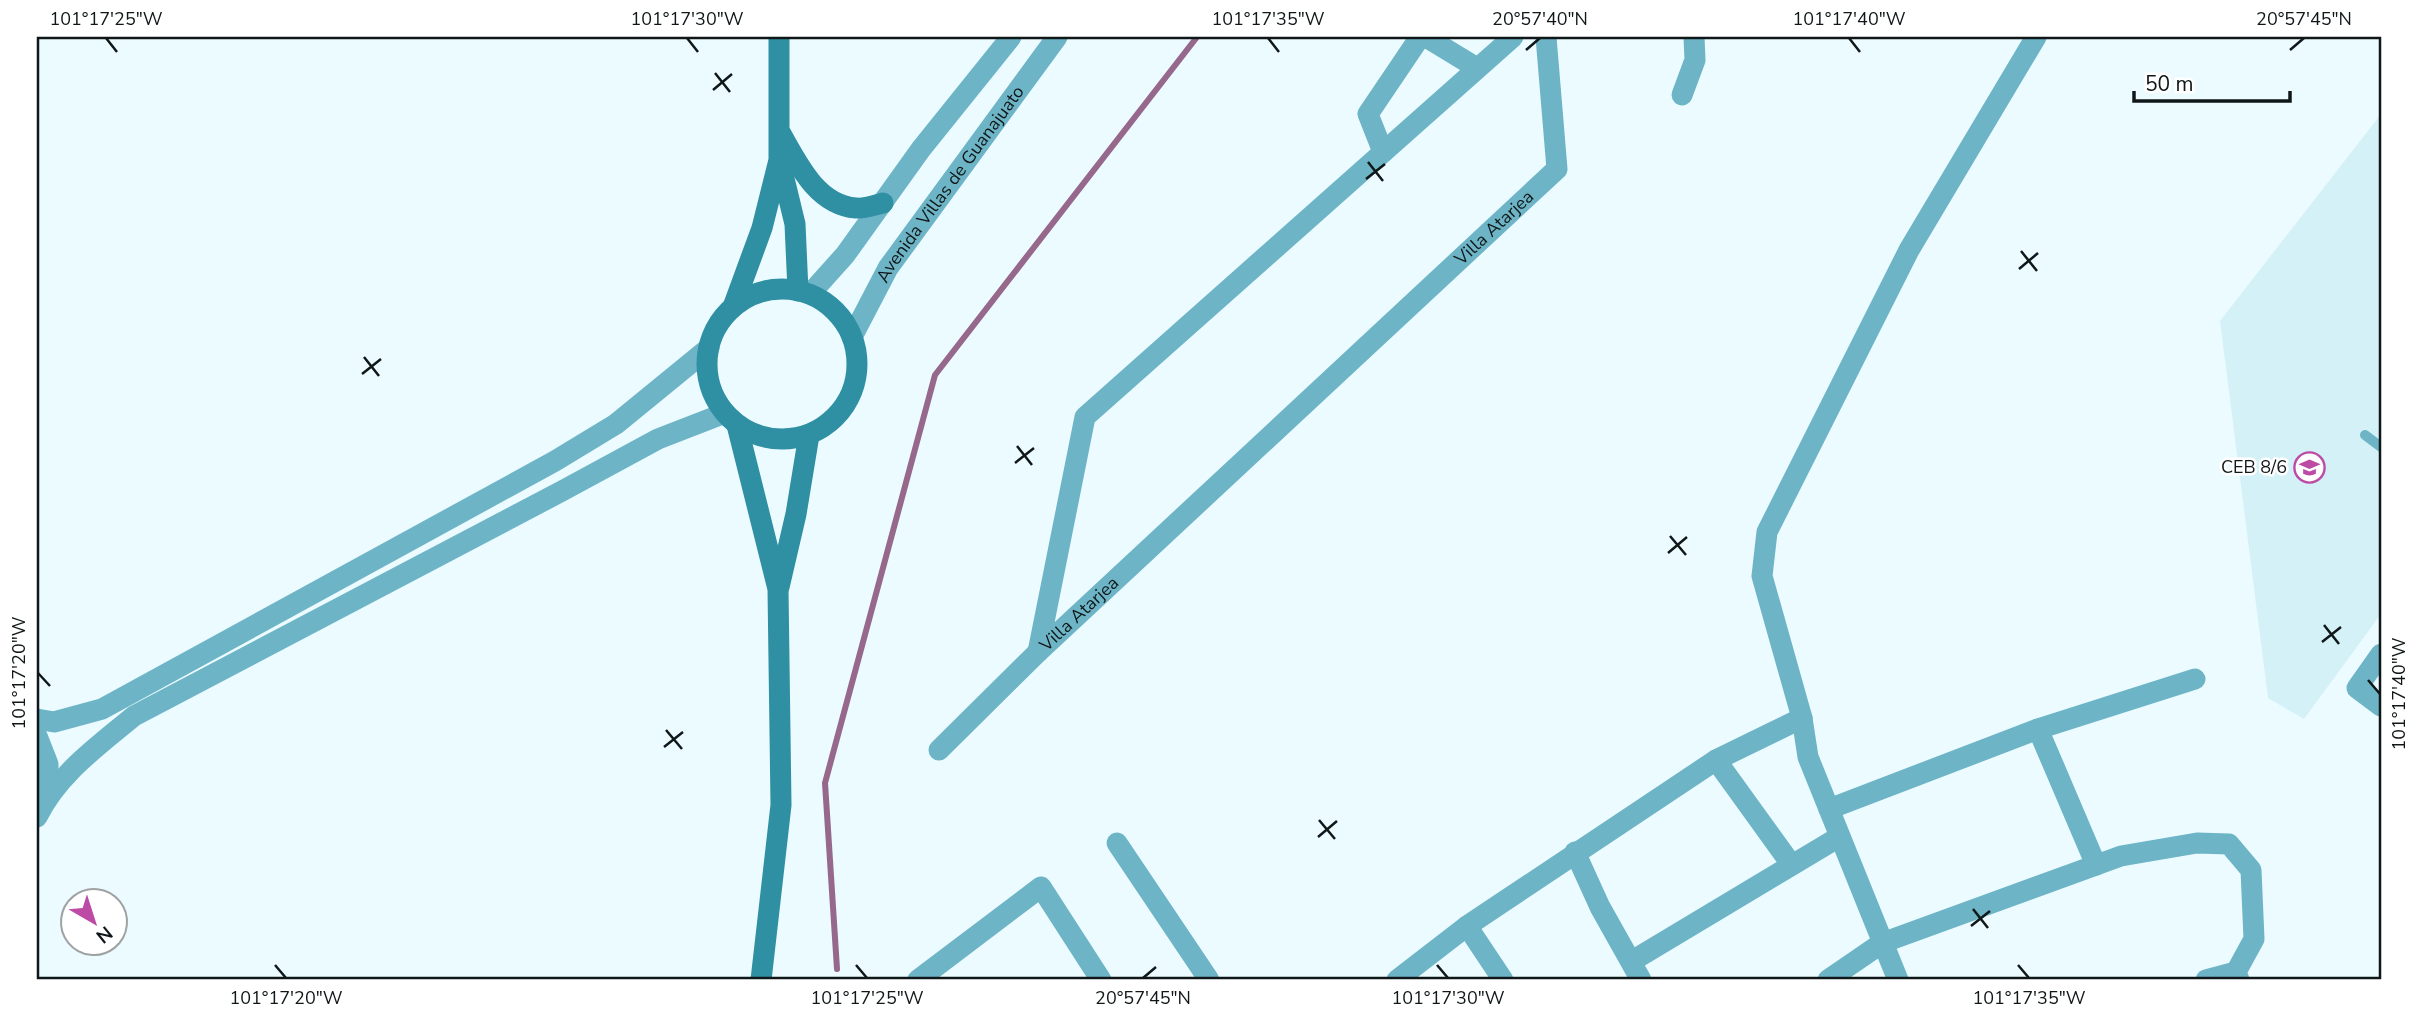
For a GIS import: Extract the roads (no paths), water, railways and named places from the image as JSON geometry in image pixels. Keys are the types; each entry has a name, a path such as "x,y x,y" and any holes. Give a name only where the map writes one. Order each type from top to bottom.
{"street":[{"path":"733,307 762,228 779,160 779,37"},
{"path":"804,293 845,255 921,149 1011,37"},
{"name":"Avenida Villas de Guanajuato","path":"852,337 888,268 1057,37"},
{"path":"1383,152 1368,114 1420,37"},
{"path":"1426,37 1477,68"},
{"name":"Villa Atarjea","path":"1038,652 1084,417 1513,37"},
{"name":"Villa Atarjea","path":"1038,652 1557,169 1546,37"},
{"path":"1682,95 1695,60 1694,37"},
{"path":"1898,980 1808,757 1802,718 1762,576 1767,532 1909,250 2036,37"},
{"path":"780,132 802,171 826,198 856,208 883,203"},
{"path":"779,160 795,224 804,293"},
{"path":"37,817 48,795 81,760 134,716 658,439 731,419 764,437 787,439 809,435 829,422 845,404 854,383 856,360 852,337 842,319 828,304 804,293 775,289 752,295 733,307 717,326 709,348 707,371 713,394 731,419 778,589"},
{"path":"37,719 54,722 102,709 544,467 616,424 709,348"},
{"path":"761,980 781,805 778,589 796,514 809,435"},
{"path":"939,750 1038,652"},
{"path":"2381,654 2357,688 2381,706"},
{"path":"1829,809 2038,729 2195,679"},
{"path":"1397,980 1467,926 1716,760 1802,718"},
{"path":"2038,729 2096,865"},
{"path":"37,736 48,764 48,795"},
{"path":"1716,760 1791,864"},
{"path":"1575,852 1600,907 1636,971 1791,864 1839,837"},
{"path":"1117,843 1209,980"},
{"path":"1828,980 1882,943 2121,856 2197,843 2229,844 2251,870 2254,939 2237,976 2206,980"},
{"path":"918,980 939,974 1041,887 1101,980"},
{"path":"1467,926 1503,980"}],"lane":[{"path":"2365,435 2381,447"}],"waterway":[{"path":"837,969 825,783 935,375 1197,37"}],"place":[{"name":"CEB 8/6","path":"2310,467"}]}
